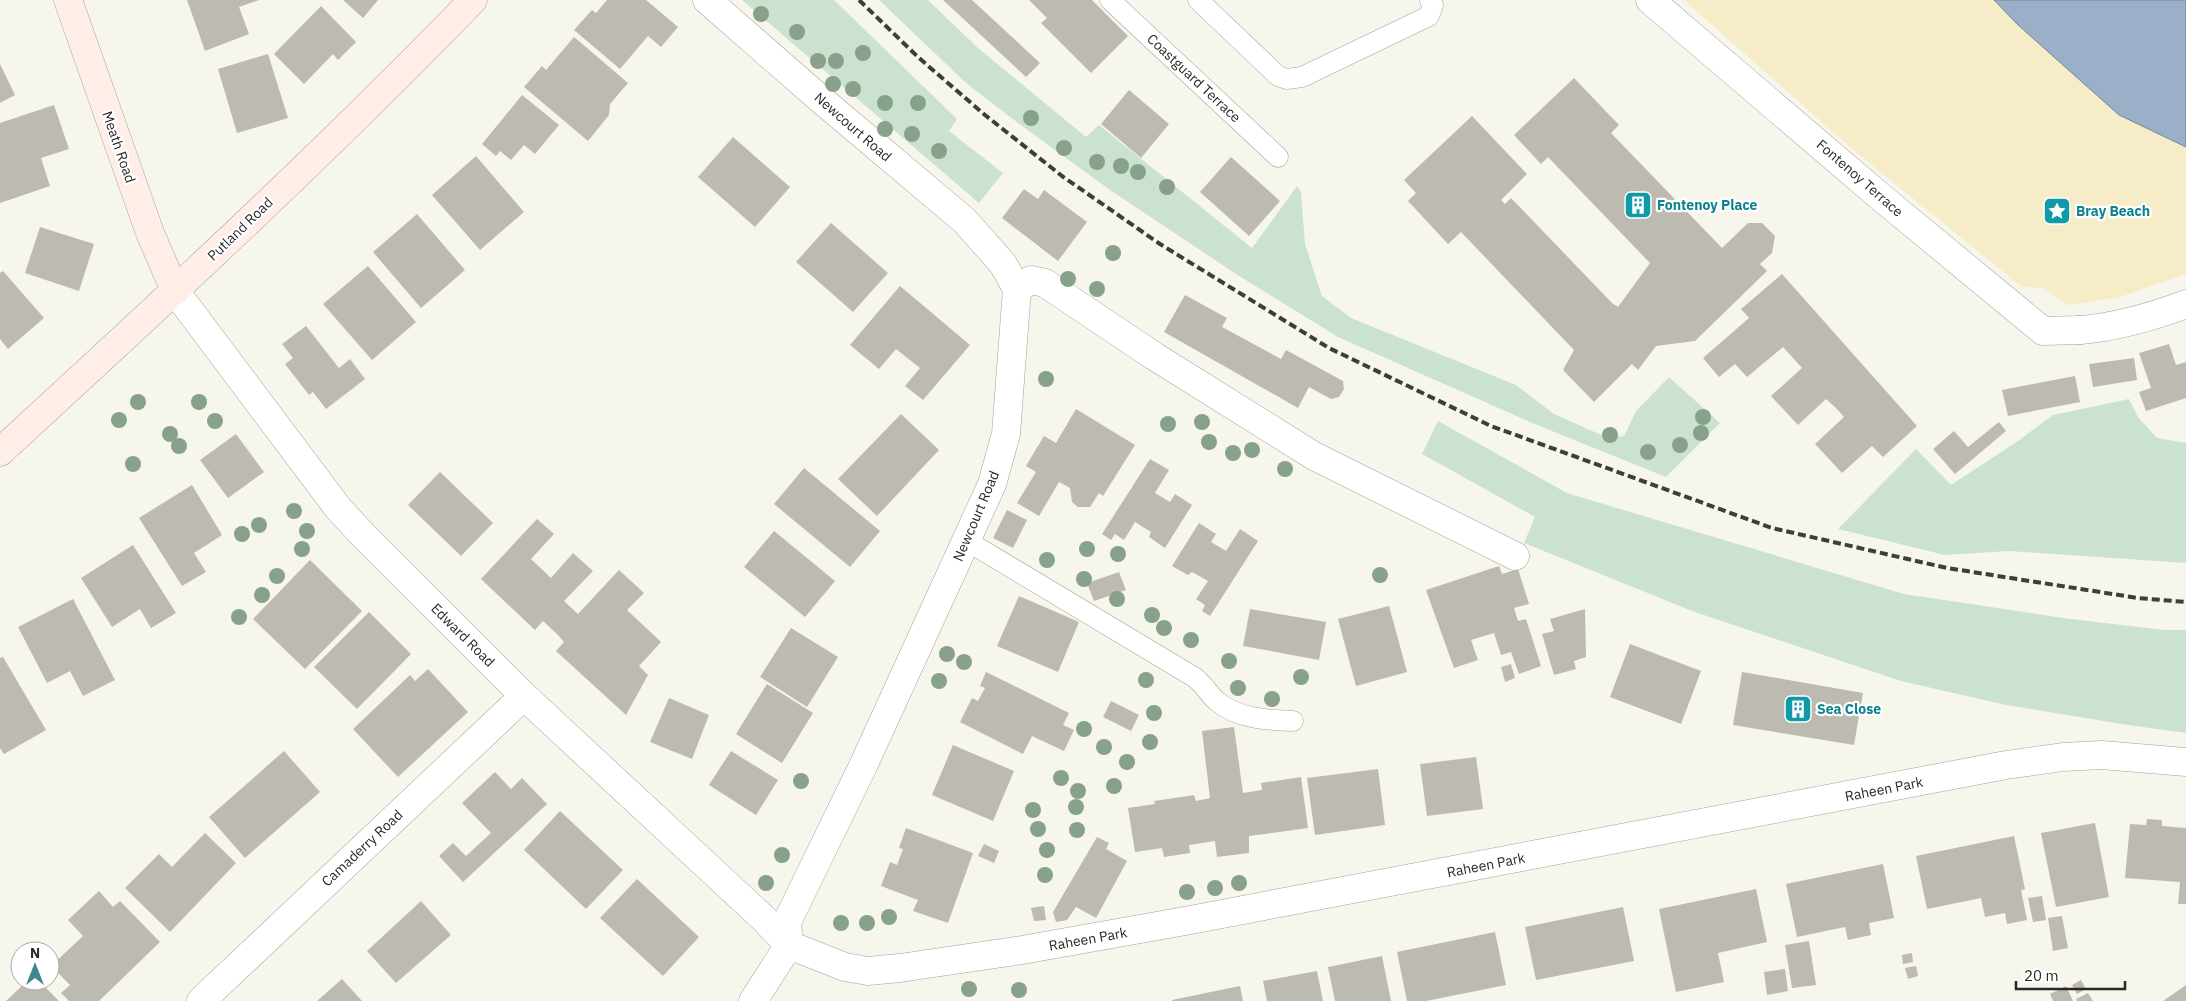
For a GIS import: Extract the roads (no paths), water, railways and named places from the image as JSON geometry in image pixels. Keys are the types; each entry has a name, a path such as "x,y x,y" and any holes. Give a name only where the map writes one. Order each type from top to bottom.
{"main road":[{"name":"Meath Road","path":"68,0 150,233 175,291"},
{"name":"Putland Road","path":"0,452 175,291 388,88 473,0"}],"street":[{"name":"Newcourt Road","path":"707,0 965,221 1004,264 1017,290 1006,434 992,484 852,790 787,922 789,945"},
{"name":"Fontenoy Terrace","path":"1650,0 1888,203 2043,331 2109,328 2150,317 2186,304"},
{"path":"1017,290 1031,280 1045,283 1154,356 1314,456 1515,556"},
{"name":"Edward Road","path":"175,291 338,508 524,696 763,918 789,945"},
{"name":"Camaderry Road","path":"201,1001 524,696"},
{"name":"Raheen Park","path":"789,945 844,967 868,971 900,968 1022,950 1175,923 2006,765 2063,757 2102,755 2186,762"},
{"path":"753,1001 789,945"}],"lane":[{"name":"Coastguard Terrace","path":"1110,0 1278,157"},
{"path":"1198,0 1278,76 1295,79 1429,16 1433,5 1430,0"},
{"path":"967,541 1194,677 1205,685 1216,701 1226,708 1261,719 1293,721"}],"water":[{"path":"1994,0 2186,0 2186,147 2119,115 2017,24"}],"railway":[{"path":"859,0 919,58 985,115 1062,176 1160,244 1329,348 1491,426 1772,528 1947,568 2138,598 2186,602"}],"place":[{"name":"Fontenoy Place","path":"1638,205"},
{"name":"Bray Beach","path":"2057,211"},
{"name":"Sea Close","path":"1798,709"}]}
